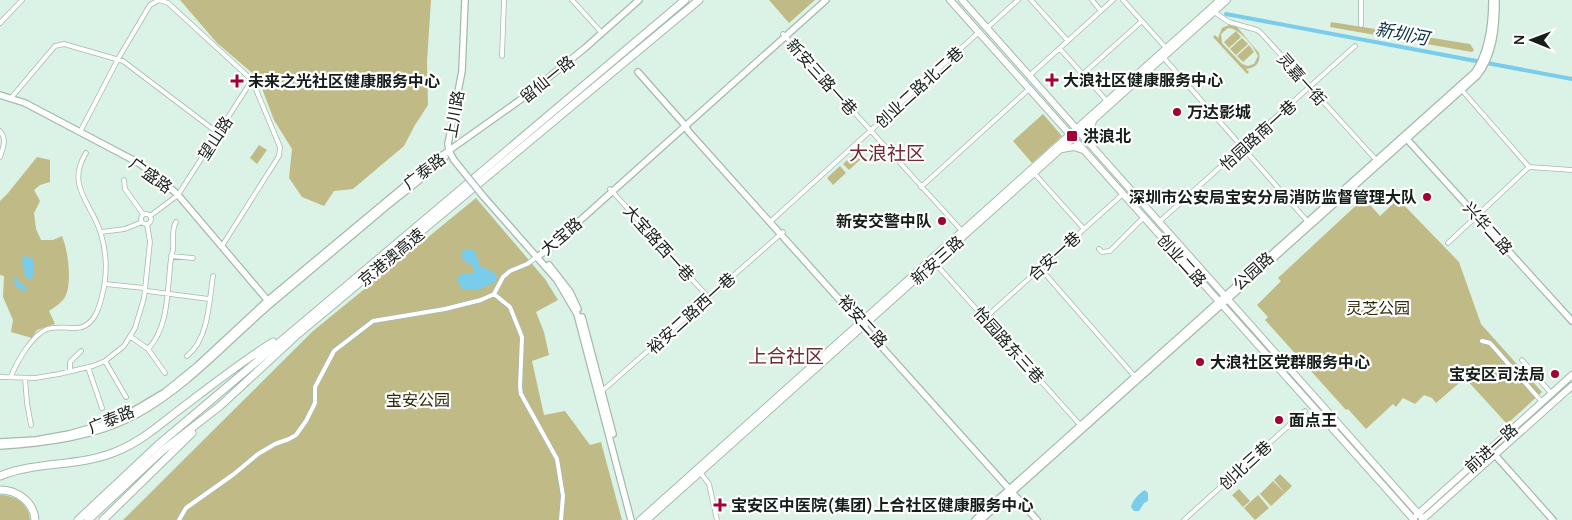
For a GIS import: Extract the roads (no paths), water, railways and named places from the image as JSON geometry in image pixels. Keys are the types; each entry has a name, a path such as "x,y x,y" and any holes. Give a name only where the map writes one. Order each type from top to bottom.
{"highway":[{"name":"京港澳高速","path":"78,520 158,445 294,328 685,0"},
{"name":"京港澳高速","path":"88,520 162,451 220,406 298,334 699,0"},
{"path":"0,476 32,466 87,460 126,448 154,430 250,357 294,328"},
{"path":"103,520 220,406"},
{"path":"0,490 10,491 23,498 32,508 35,520"}],"main road":[{"name":"上川路","path":"465,0 462,71 450,131 449,152 483,196 557,280 577,314 600,393 632,520"},
{"name":"留仙一路","path":"449,152 527,95 639,0"},
{"name":"大宝路","path":"537,257 547,250 821,0"},
{"name":"大宝路","path":"784,35 826,0"},
{"name":"创业二路","path":"950,0 1412,519"},
{"name":"创业二路","path":"962,0 1422,518"},
{"name":"新安三路","path":"1092,118 1107,101 1219,0"},
{"name":"新安三路","path":"647,520 702,475 962,231 1227,0"},
{"name":"公园路","path":"1485,58 1492,20 1492,0"},
{"name":"公园路","path":"975,520 1012,490 1481,68 1494,32 1496,0"},
{"name":"裕安二路","path":"638,72 1037,520"},
{"name":"广盛路","path":"0,95 25,103 148,169 178,195 269,302"},
{"path":"1066,117 1077,120 1092,118 1090,132 1092,146"},
{"path":"1060,123 1062,131 1060,146 1074,147 1086,152"},
{"name":"兴华二路","path":"1405,137 1572,321"},
{"name":"新安三路","path":"640,520 1034,173 1060,146"},
{"name":"广泰路","path":"0,442 36,440 69,434 114,420 133,411 172,387 269,302 449,152"},
{"name":"公园路","path":"1226,298 1308,222 1378,162"},
{"name":"广泰路","path":"0,446 36,444 70,439 103,429 135,415 168,396 200,369 269,302"},
{"name":"前进一路","path":"1412,519 1422,518 1572,375"},
{"name":"前进一路","path":"1466,476 1495,454 1572,386"},
{"path":"1495,454 1553,520"},
{"name":"公园路","path":"982,520 1012,490"},
{"name":"裕安二路","path":"1012,490 1042,520"}],"street":[{"path":"0,23 22,0"},
{"path":"80,132 118,59 150,5 162,0 168,3 252,80 281,152 222,246"},
{"path":"502,56 504,0"},
{"path":"572,0 602,33"},
{"path":"987,28 1018,0"},
{"path":"1031,0 1068,41"},
{"path":"1092,0 1101,11"},
{"path":"1029,76 1113,0"},
{"path":"1123,0 1166,48"},
{"path":"1361,25 1362,0"},
{"name":"灵嘉一街","path":"1214,12 1228,22 1258,30 1378,162"},
{"path":"1083,74 1142,21"},
{"name":"创业二路北二巷","path":"771,221 979,32"},
{"name":"新安三路一巷","path":"784,35 962,231"},
{"path":"11,98 53,49 59,44 64,44 118,59 128,64 218,133"},
{"name":"怡园路南一巷","path":"1159,222 1355,46"},
{"path":"1060,48 1107,101"},
{"path":"1163,57 1308,222"},
{"name":"望山路","path":"178,195 252,80"},
{"path":"1460,88 1529,167 1572,170"},
{"path":"922,187 1029,89"},
{"path":"0,131 5,141 0,157"},
{"path":"11,377 28,346 40,333 47,329 82,327 90,323 102,298 106,262 101,232 88,209 80,189 78,176 79,167 86,153"},
{"path":"1448,243 1529,167"},
{"path":"1034,173 1084,230"},
{"path":"124,180 125,188 143,214 150,216"},
{"name":"大宝路西一巷","path":"611,190 708,297"},
{"name":"合安一巷","path":"985,318 1123,194"},
{"path":"150,216 178,195"},
{"path":"142,222 140,218 143,214"},
{"path":"0,377 47,377 70,372 106,361 124,346 135,328 145,290 150,242 148,224 150,216"},
{"path":"1099,248 1105,252 1110,251 1144,217"},
{"path":"101,232 125,229 142,222 148,224"},
{"path":"148,349 155,340 160,328 168,294 173,228 176,222"},
{"name":"裕安二路西一巷","path":"600,393 782,233"},
{"path":"172,256 193,258"},
{"path":"179,520 186,508 234,474 258,454 274,444 296,435 315,403 315,387 334,351 373,321 445,310 472,303 494,294 503,277 510,271 527,264 537,257"},
{"name":"怡园路东三巷","path":"934,262 1082,427"},
{"path":"1040,268 1136,378"},
{"path":"187,356 194,349 201,336 207,315 213,276"},
{"path":"105,284 168,294 209,298"},
{"path":"494,294 510,307 522,337 520,387 558,459 563,496 561,520"},
{"path":"130,336 148,349 164,373"},
{"path":"1482,341 1490,343 1542,402"},
{"path":"70,372 70,362 81,351"},
{"path":"1522,360 1551,394"},
{"path":"106,361 126,397"},
{"path":"88,367 102,408"},
{"path":"25,378 31,425"},
{"path":"1307,400 1305,411 1317,411"},
{"name":"创北三巷","path":"1184,520 1305,411"},
{"path":"702,475 708,482 717,520"}],"water":[{"path":"470,249 475,251 480,266 495,273 497,277 495,282 480,289 463,290 457,278 462,274 472,274 474,267 462,259 461,253 464,250"},
{"path":"24,256 34,259 34,277 30,279 26,278 26,273 24,273 22,260"},
{"path":"14,277 27,287 25,292 15,286"},
{"path":"1145,490 1148,493 1148,501 1144,503 1139,511 1134,511 1131,507 1133,502"}],"waterway":[{"name":"新圳河","path":"1226,14 1572,79"}],"place":[{"name":"大浪社区健康服务中心","path":"1052,80"},
{"name":"未来之光社区健康服务中心","path":"237,81"},
{"name":"万达影城","path":"1177,112"},
{"name":"洪浪北","path":"1072,136"},
{"name":"深圳市公安局宝安分局消防监督管理大队","path":"1427,197"},
{"name":"新安交警中队","path":"942,221"},
{"name":"大浪社区党群服务中心","path":"1200,362"},
{"name":"宝安区司法局","path":"1555,374"},
{"name":"面点王","path":"1279,420"},
{"name":"宝安区中医院(集团)上合社区健康服务中心","path":"720,505"}],"district":[{"name":"大浪社区","path":"887,153"},
{"name":"上合社区","path":"786,356"}],"park label":[{"name":"灵芝公园","path":"1378,308"},
{"name":"宝安公园","path":"418,400"}]}
